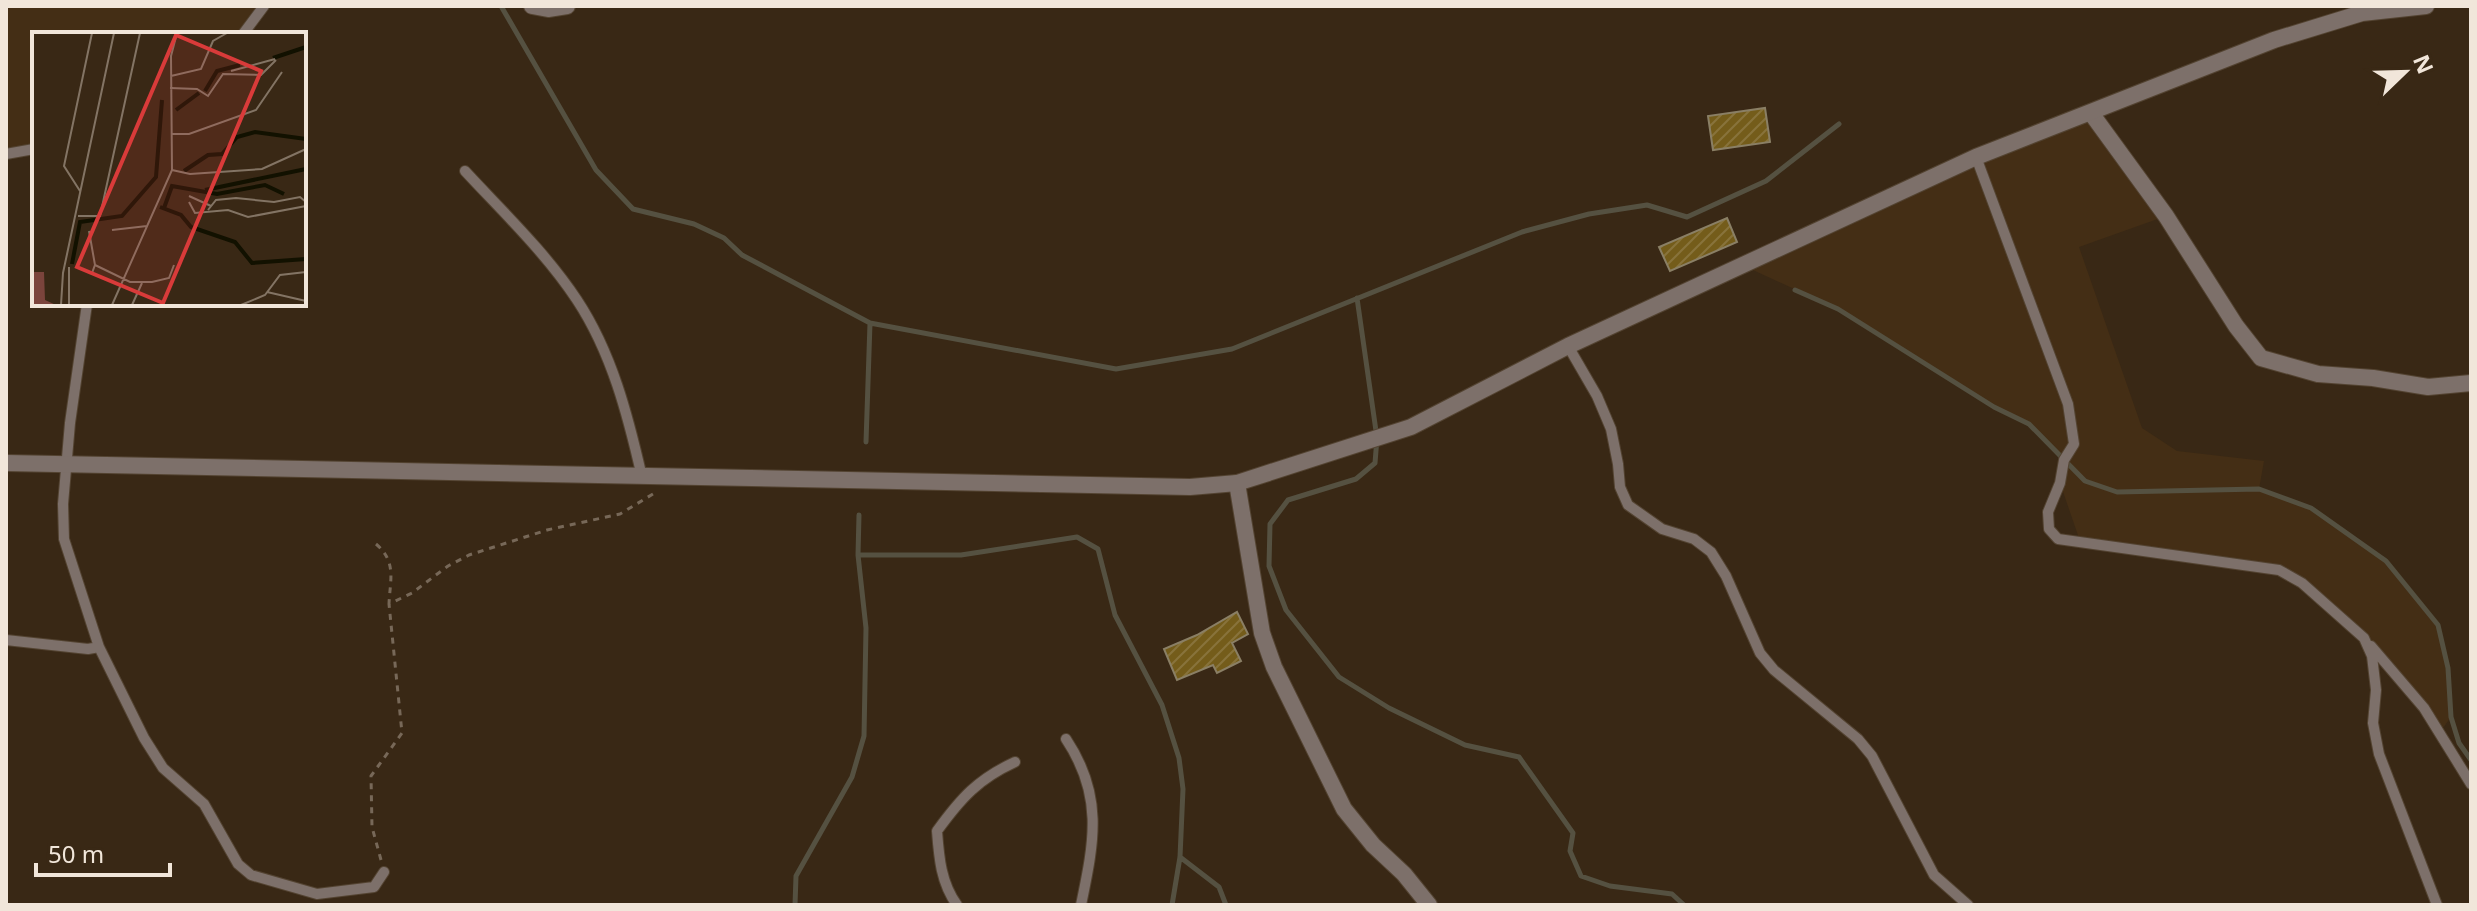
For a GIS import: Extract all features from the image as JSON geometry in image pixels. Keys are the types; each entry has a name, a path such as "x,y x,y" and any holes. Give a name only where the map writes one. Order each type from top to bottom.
{"street":[{"path":"532,6 548,9 567,6"},
{"path":"6,463 1190,487 1237,483 1411,427 1568,346 1976,157 2274,40 2362,13 2426,6"},
{"path":"2091,113 2166,216 2236,326 2261,358 2318,374 2373,378 2428,387 2471,383"},
{"path":"1237,483 1262,633 1274,667 1344,809 1429,905"}],"lane":[{"path":"244,32 264,6"},
{"path":"6,154 32,149"},
{"path":"1976,157 2068,404 2074,444 2064,460 2060,483 2048,512 2049,529 2058,539 2279,570 2302,583 2364,638 2424,708 2471,784"},
{"path":"465,171 555,271 578,302 620,389 642,477"},
{"path":"87,306 70,423 63,504 64,539 99,647 144,738 163,768 204,804 238,864 251,875 317,894 374,887 384,872"},
{"path":"1568,346 1597,396 1611,429 1620,487 1628,505 1662,529 1694,539 1711,552 1726,576 1760,653 1774,670 1858,739 1872,756 1934,875 1968,905"},
{"path":"2364,638 2372,656 2376,690 2373,723 2379,754 2437,905"},
{"path":"6,640 88,649 99,647"},
{"path":"1066,739 1087,779 1094,809 1093,837 1081,905"},
{"path":"957,905 948,892 940,863 937,831 978,782 1015,762"}],"path":[{"path":"389,604 412,593 448,566 469,555 547,530 620,514 680,478"},
{"path":"376,544 389,558 391,566 389,604 402,733 371,776 372,827 384,872"}],"shaded area":[{"path":"6,6 264,6 244,32 32,32 32,149 6,154"},
{"path":"2091,113 2166,216 2079,247 2142,428 2177,451 2264,461 2259,489 2311,508 2386,561 2438,625 2448,668 2451,717 2440,732 2364,638 2279,570 2080,541 2060,483 2064,460 2029,424 1994,407 1838,309 1753,270"}],"building":[{"path":"1765,108 1770,142 1713,150 1708,116"},
{"path":"1727,218 1737,242 1670,271 1659,247"},
{"path":"1237,612 1248,634 1232,643 1241,661 1217,673 1213,665 1177,680 1164,649 1197,635"}],"waterway":[{"path":"501,6 596,170 633,209 694,224 724,238 742,255 870,323 1116,369 1232,349 1522,232 1589,214 1647,205 1687,217 1766,181 1839,124"},
{"path":"1795,290 1838,309 1994,407 2029,424 2085,481 2117,492 2259,489 2311,508 2386,561 2438,625 2448,668 2451,717 2459,743 2471,760"},
{"path":"1357,298 1377,438 1375,463 1356,479 1288,500 1270,524 1269,566 1286,610 1339,677 1389,708 1465,745 1519,757 1573,833 1570,851 1581,876 1610,886 1672,894 1684,905"},
{"path":"866,442 870,323"},
{"path":"795,905 796,876 852,777 864,736 866,628 858,555 859,515"},
{"path":"858,555 961,555 1077,537 1098,549 1115,615 1162,705 1179,758 1183,789 1180,857 1172,905"},
{"path":"1180,857 1219,887 1226,905"}]}
